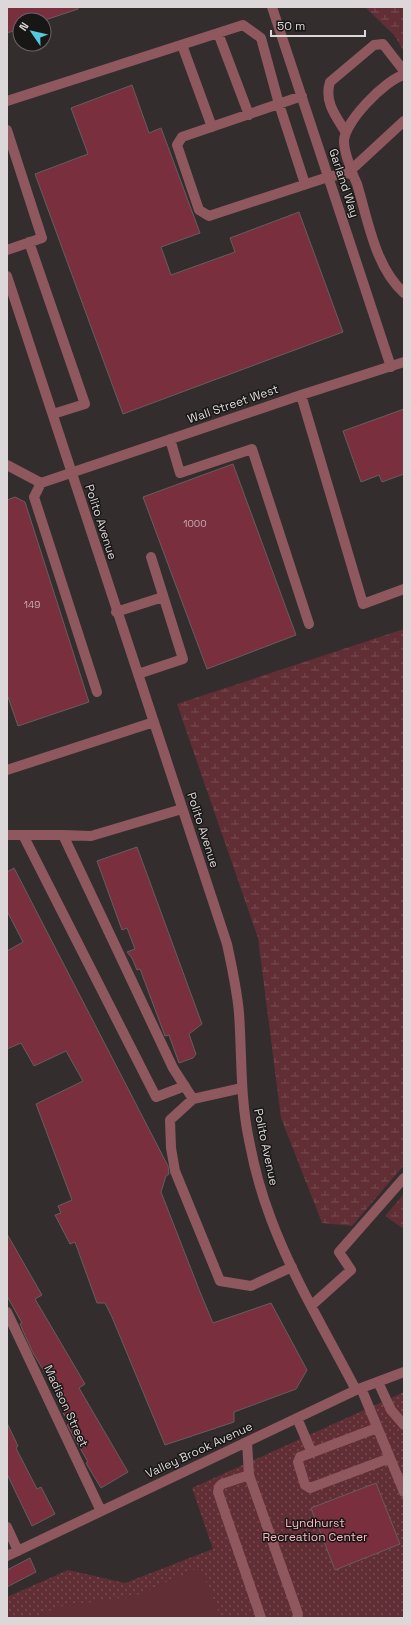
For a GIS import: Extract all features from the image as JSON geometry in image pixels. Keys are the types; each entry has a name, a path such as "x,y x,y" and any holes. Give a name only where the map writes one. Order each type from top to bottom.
{"street":[{"name":"Garland Way","path":"272,7 391,367"},
{"path":"7,102 242,25 261,38 279,104 305,184"},
{"path":"218,33 249,115"},
{"path":"346,131 330,109 327,91 330,82 374,46 383,44 404,71"},
{"path":"182,45 212,127"},
{"path":"404,75 396,77 354,118 346,131 344,143 379,257 396,286 404,293"},
{"path":"302,96 182,137 177,144 199,210 209,216 328,177 352,173 404,121"},
{"path":"7,130 42,238 7,250"},
{"path":"29,242 85,404 53,414"},
{"name":"Polito Avenue","path":"7,277 72,472 116,612 138,674 227,944 235,982 239,1013 242,1088 248,1138 258,1179 271,1219 292,1267 358,1389 377,1428 404,1492"},
{"name":"Wall Street West","path":"41,483 300,395 404,362"},
{"path":"300,395 362,604 404,589"},
{"path":"170,439 180,473 252,449 309,624"},
{"path":"7,465 41,483 34,497 97,692"},
{"path":"138,674 183,659 151,557"},
{"path":"116,612 163,597"},
{"path":"7,770 154,722"},
{"path":"7,835 91,836 182,809"},
{"path":"22,835 156,1097 185,1086"},
{"path":"62,836 173,1068 193,1099"},
{"path":"242,1088 193,1099 170,1120 171,1148 175,1171 220,1281 251,1286 292,1267"},
{"path":"312,1306 351,1270 339,1252 404,1178"},
{"name":"Madison Street","path":"7,1312 101,1511"},
{"name":"Valley Brook Avenue","path":"7,1556 358,1389 404,1372"},
{"path":"378,1382 391,1410 404,1425"},
{"path":"296,1418 312,1453"},
{"path":"377,1428 298,1459 305,1485 310,1488 390,1458"},
{"path":"247,1442 249,1475 298,1614 297,1618"},
{"path":"249,1475 222,1484 219,1487 218,1492 261,1618"},
{"path":"7,1527 18,1550"}],"green space":[{"path":"365,7 404,7 404,52 395,36"},
{"path":"404,629 404,1165 352,1226 322,1223 281,1118 258,938 177,704"},
{"path":"404,1194 404,1229 385,1216"},
{"name":"Lyndhurst Recreation Center","path":"404,1392 404,1618 7,1618 7,1597 68,1570 125,1583 213,1549 192,1488"},
{"path":"200,1567 221,1618 36,1618 57,1607 135,1596"}],"building":[{"path":"7,7 78,7 78,9 52,18 52,12 12,12 12,31 7,33"},
{"path":"132,85 149,133 161,128 200,233 161,247 171,275 235,252 230,238 299,212 343,332 123,414 35,174 88,154 71,108"},
{"path":"404,409 404,474 382,482 379,475 361,482 343,431"},
{"path":"233,464 296,635 207,669 143,497"},
{"path":"15,497 25,502 89,702 18,726 7,694 7,500"},
{"path":"137,847 202,1024 189,1034 196,1054 193,1058 179,1063 169,1035 165,1036 140,969 137,970 132,958 127,952 135,949 127,928 122,930 97,861"},
{"path":"14,868 168,1166 169,1174 166,1176 161,1192 213,1323 271,1303 307,1370 296,1389 234,1412 234,1422 165,1445 112,1317 105,1303 97,1303 75,1242 70,1244 55,1215 61,1213 58,1206 72,1200 36,1104 83,1081 66,1051 34,1066 21,1043 7,1049 7,951 23,942 7,911 7,872"},
{"path":"7,1234 42,1295 35,1299 85,1384 79,1388 128,1472 101,1488 86,1463 88,1462 67,1425 70,1423 63,1413 67,1410 32,1351 20,1324 22,1323 7,1296"},
{"path":"7,1423 18,1446 16,1448 37,1489 41,1487 55,1514 32,1526 7,1474"},
{"name":"Lyndhurst Recreation Center","path":"376,1483 400,1544 335,1570 311,1508"},
{"path":"30,1558 36,1572 7,1587 7,1570"}]}
